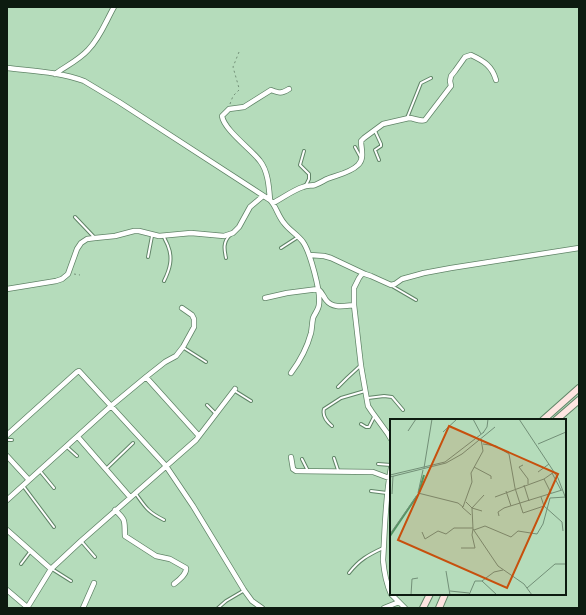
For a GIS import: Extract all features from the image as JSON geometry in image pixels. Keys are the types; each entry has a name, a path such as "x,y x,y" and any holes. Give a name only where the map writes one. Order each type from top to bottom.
{"street":[{"path":"55,74 82,56 89,49 96,40 114,7"},
{"path":"271,201 305,186 314,185 347,172 358,165 362,159 361,141 382,124 412,118 423,121 427,118 451,86 451,76 468,55 472,55 489,66 494,72 496,80"},
{"path":"7,68 55,74 79,79 119,102 271,201"},
{"path":"289,90 283,93 278,93 271,90 244,107 229,109 222,116 230,130 260,161 268,181 271,201 285,225 303,242 310,255 318,289 319,306 313,317 311,333 305,349 300,361 291,374"},
{"path":"7,289 56,281 62,278 68,274 77,249 81,243 87,239 115,236 134,231 163,236 191,233 224,236 233,233 239,227 250,207 263,196"},
{"path":"310,255 331,258 391,285 402,279 424,273 579,248"},
{"path":"365,274 362,274 354,288 354,305 361,366 368,406 390,437"},
{"path":"265,298 287,293 318,289"},
{"path":"318,289 321,291 325,299 332,305 338,307 354,305"},
{"path":"7,500 111,406 165,362 176,356 183,347 194,327 195,322 192,315 182,308"},
{"path":"7,435 79,372 166,466 193,506 244,590 252,601 262,608"},
{"path":"146,377 199,436"},
{"path":"544,419 579,388"},
{"path":"7,590 27,607 52,569 115,510 187,448 199,436 234,390"},
{"path":"557,419 579,400"},
{"path":"78,437 130,497"},
{"path":"7,456 29,480"},
{"path":"291,457 294,470 373,472 389,478"},
{"path":"390,472 384,548 384,568 390,592"},
{"path":"115,510 124,520 126,526 125,536 156,556 170,559 186,568 185,574 174,584"},
{"path":"7,530 52,569"},
{"path":"83,608 94,583"},
{"path":"392,595 405,608"},
{"path":"422,608 429,595"},
{"path":"439,608 445,595"},
{"path":"384,608 399,602"}],"lane":[{"path":"404,120 408,116 422,82 431,78"},
{"path":"374,130 381,144 381,146 375,150 379,160"},
{"path":"355,148 362,159"},
{"path":"304,151 300,164 310,176 305,186"},
{"path":"75,217 95,238"},
{"path":"226,258 224,251 226,240 233,233"},
{"path":"148,257 152,234"},
{"path":"163,236 168,245 171,257 170,265 164,281"},
{"path":"281,248 298,237"},
{"path":"391,285 416,300"},
{"path":"183,347 206,362"},
{"path":"338,388 346,378 361,366"},
{"path":"234,390 251,401"},
{"path":"332,426 326,421 323,413 324,409 341,398 366,390"},
{"path":"367,398 384,396 392,397 403,410"},
{"path":"207,405 216,414"},
{"path":"361,424 369,427 375,416"},
{"path":"7,440 12,440"},
{"path":"106,469 133,443"},
{"path":"67,447 77,456"},
{"path":"334,458 338,472"},
{"path":"302,459 308,471"},
{"path":"378,464 390,467"},
{"path":"40,471 54,488"},
{"path":"23,486 54,527"},
{"path":"371,491 389,494"},
{"path":"135,493 147,510 164,520"},
{"path":"81,541 95,557"},
{"path":"349,573 355,565 366,556 384,548"},
{"path":"20,564 31,551"},
{"path":"52,569 71,581"},
{"path":"218,608 244,590"}],"path":[{"path":"229,109 233,96 240,88 233,67 239,52"}]}
